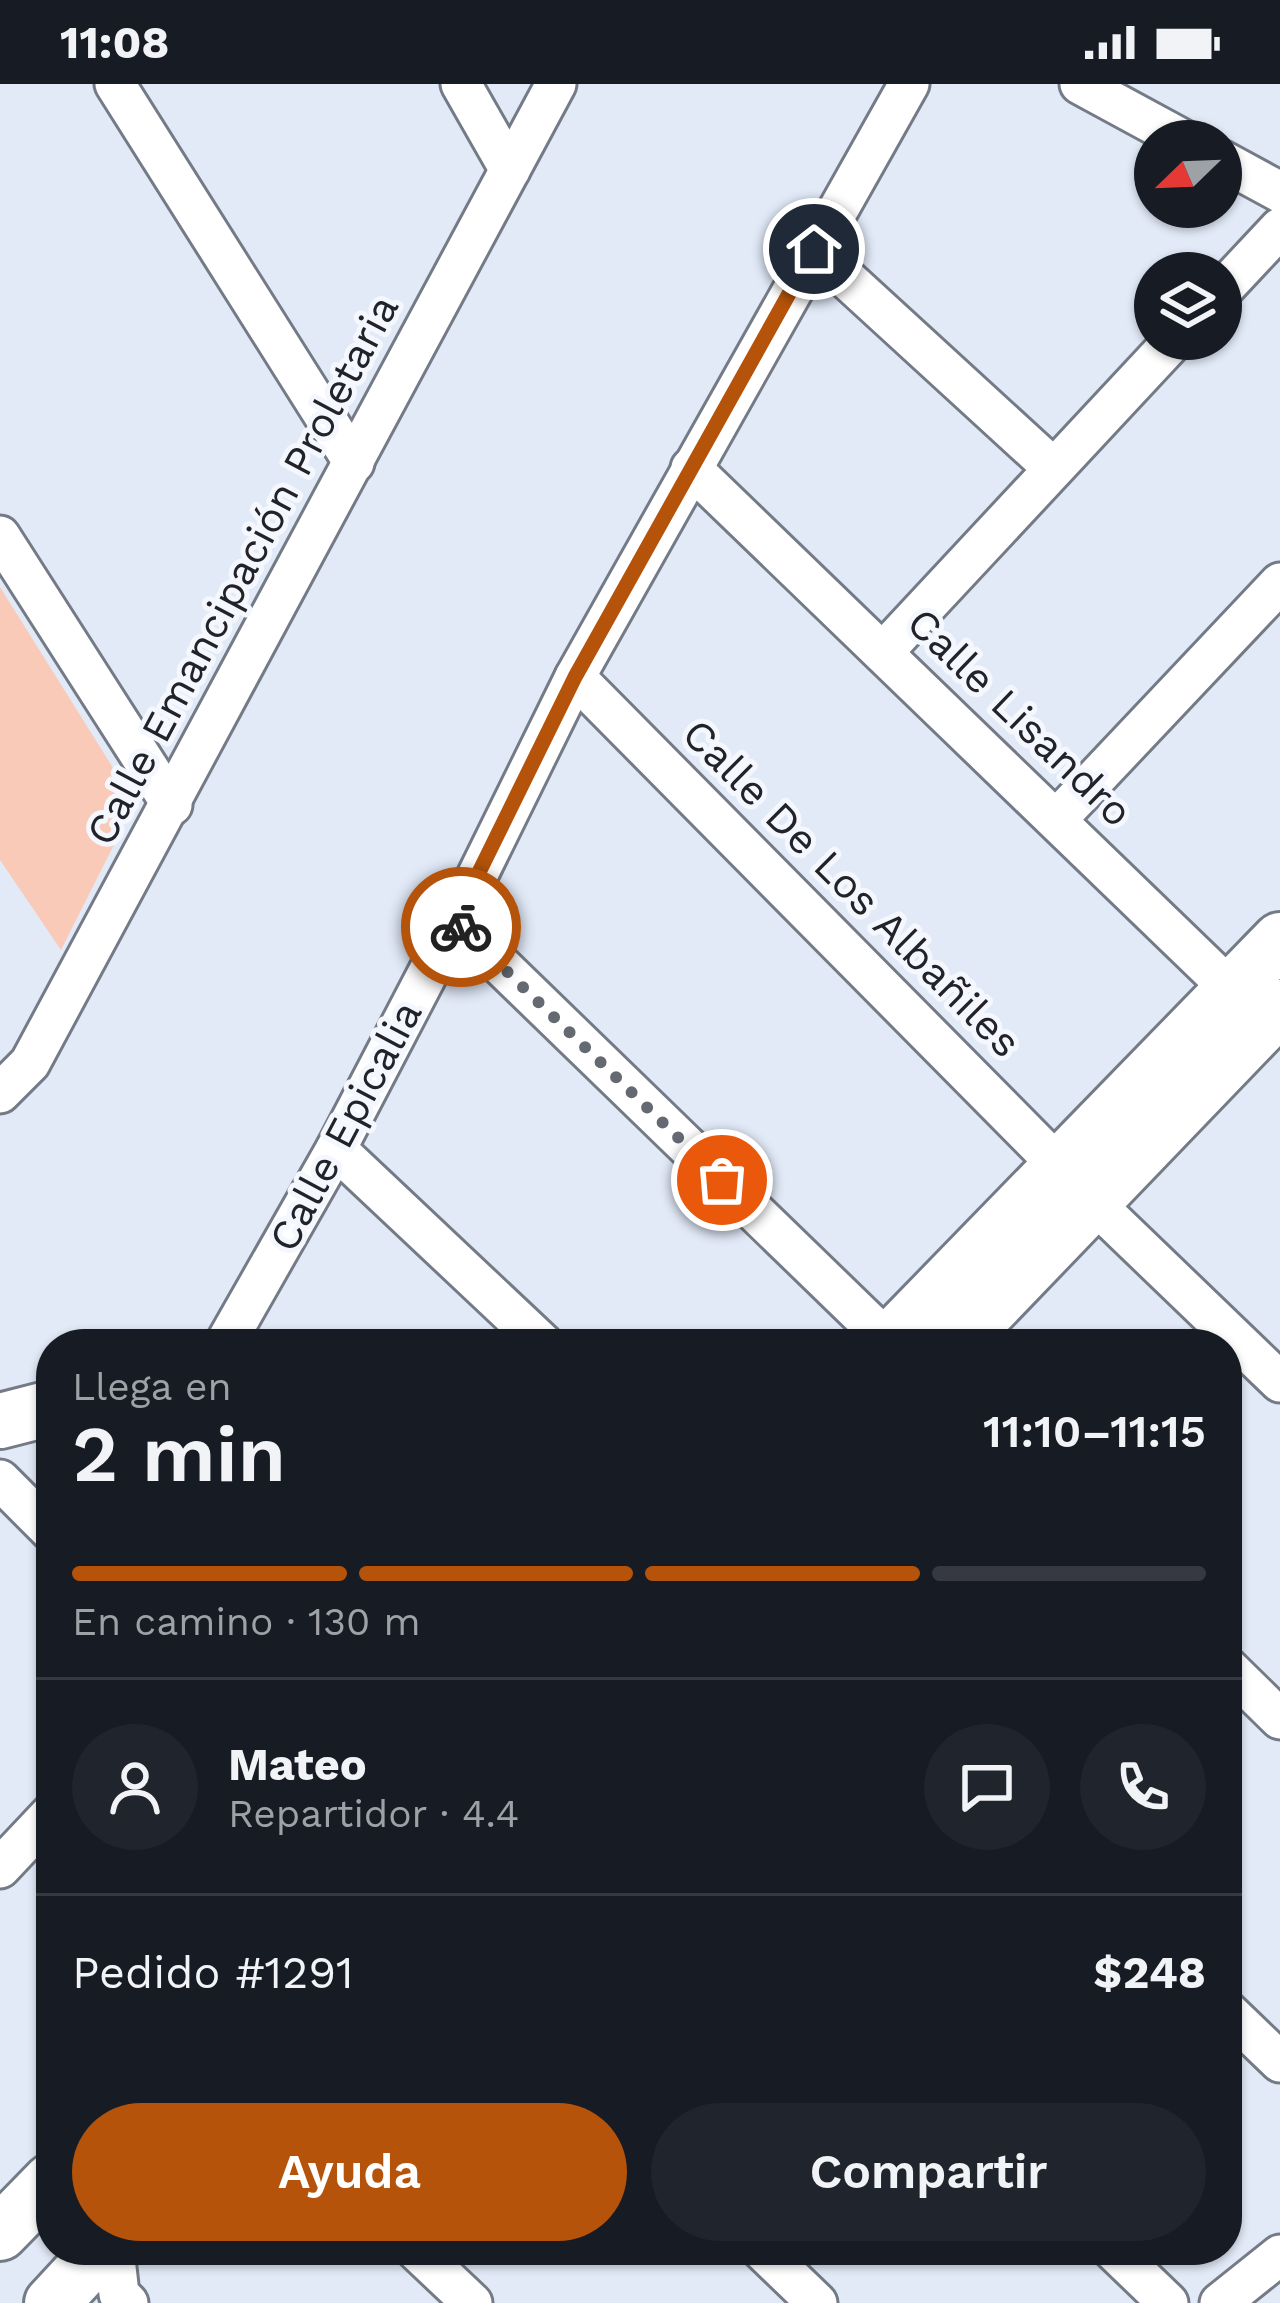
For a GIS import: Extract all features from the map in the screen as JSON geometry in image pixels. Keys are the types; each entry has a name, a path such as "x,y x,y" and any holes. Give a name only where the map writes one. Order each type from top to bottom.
{"street":[{"path":"115,84 354,463"},
{"path":"461,84 510,170"},
{"name":"Calle Emancipación Proletaria","path":"0,1093 31,1063 556,84"},
{"name":"Calle Epicalia","path":"234,1329 336,1149 575,677 908,84"},
{"path":"1080,84 1146,120"},
{"path":"1242,171 1280,192"},
{"path":"1242,269 1280,228"},
{"path":"814,249 1053,468"},
{"path":"884,651 1155,360"},
{"name":"Calle Lisandro","path":"691,468 1264,1014"},
{"path":"0,536 172,805"},
{"path":"1058,819 1280,583"},
{"name":"Calle De Los Albañiles","path":"575,677 1226,1329"},
{"path":"455,921 874,1329"},
{"path":"905,1329 1077,1184 1264,1014 1280,940"},
{"path":"336,1149 527,1329"},
{"path":"967,1329 1077,1184"},
{"name":"Calle De Los Albañiles","path":"1242,1345 1280,1382"},
{"path":"0,1421 36,1412"},
{"path":"0,1480 36,1516"},
{"path":"1242,1682 1280,1719"},
{"path":"4,1857 36,1828"},
{"path":"1242,2025 1280,2062"},
{"path":"0,2233 36,2196"},
{"path":"1220,2303 1280,2255"},
{"path":"432,2265 472,2303"},
{"path":"778,2265 817,2303"},
{"path":"1129,2265 1168,2303"},
{"path":"52,2303 117,2288"}],"shaded area":[{"path":"0,587 135,803 61,950 0,860"}],"way so far":[{"path":"461,927 722,1180"}],"route":[{"path":"461,927 455,921 575,677 814,249"}]}
